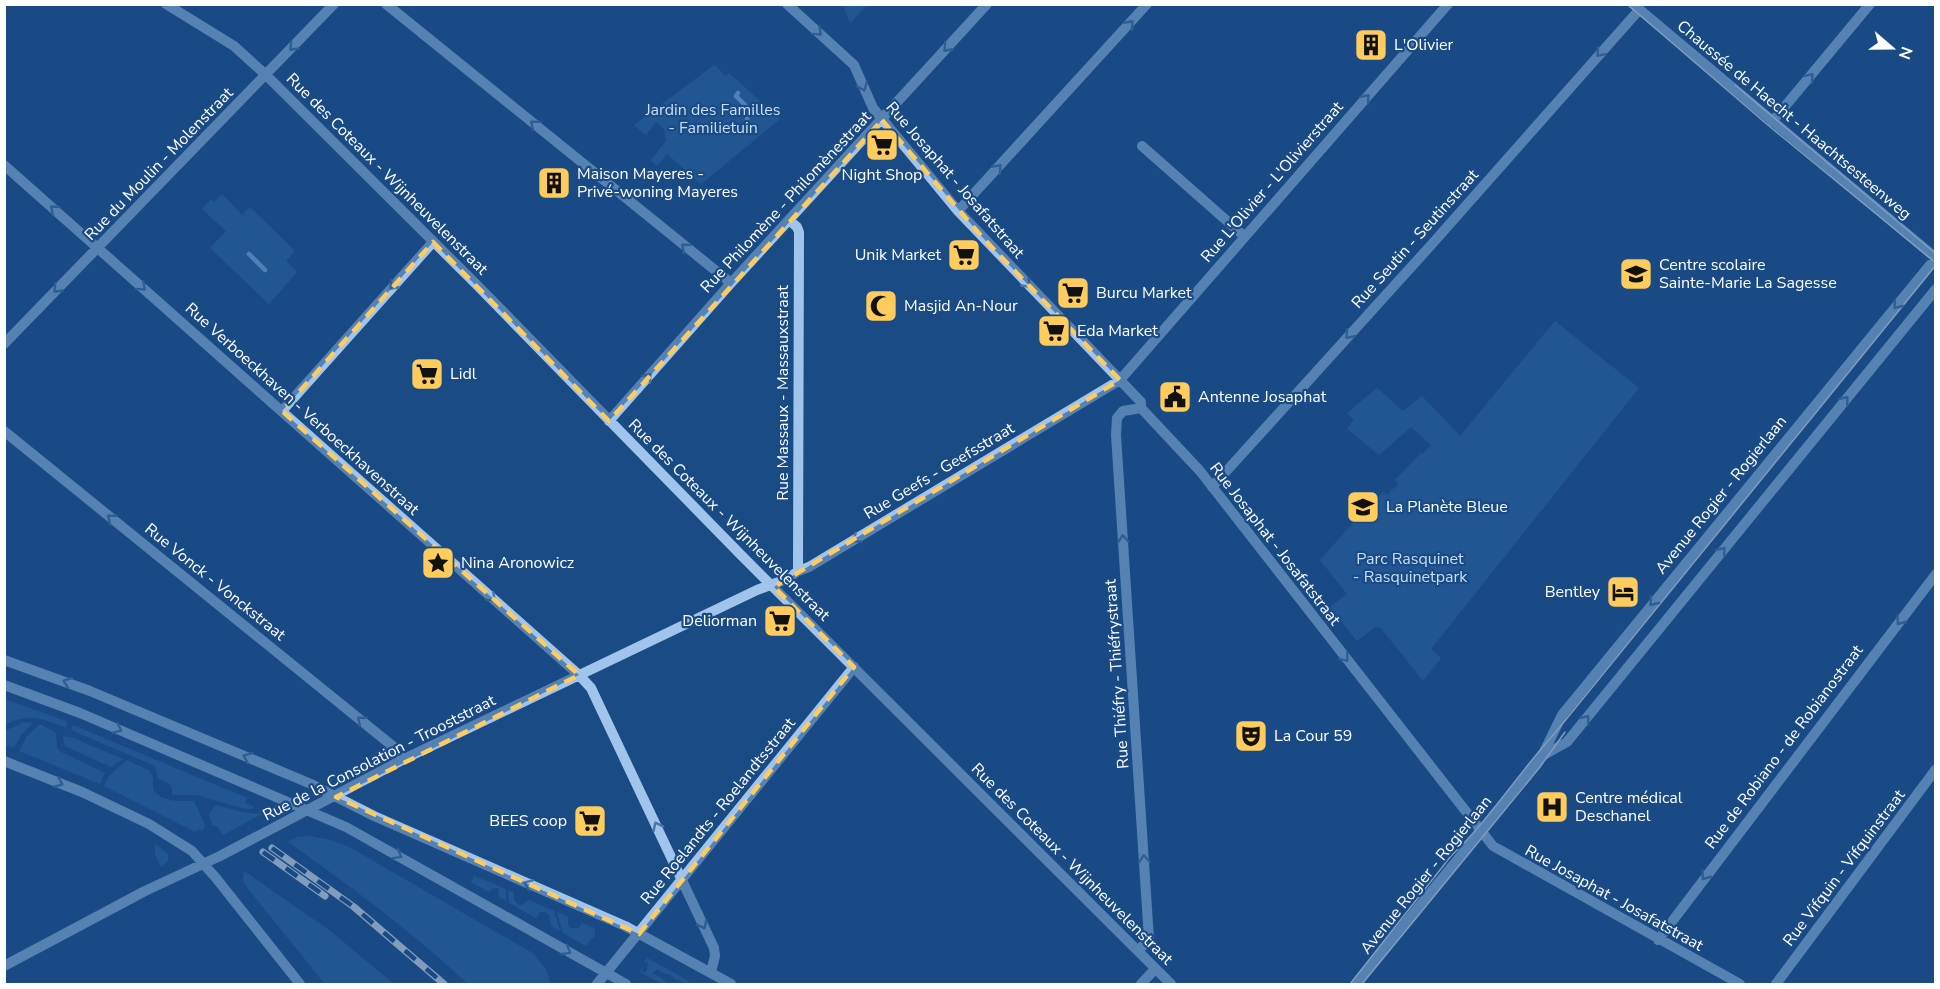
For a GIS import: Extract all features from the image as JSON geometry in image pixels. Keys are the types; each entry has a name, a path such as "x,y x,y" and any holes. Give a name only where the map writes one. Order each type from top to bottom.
{"street":[{"name":"Rue des Coteaux - Wijnheuvelenstraat","path":"165,4 234,46 267,75 1171,984"},
{"name":"Rue du Moulin - Molenstraat","path":"4,344 334,4"},
{"path":"386,4 731,283"},
{"name":"Rue Philomène - Philomènestraat","path":"609,421 731,283 987,4"},
{"path":"958,211 1147,4"},
{"name":"Rue L'Olivier - L'Olivierstraat","path":"1120,380 1448,4"},
{"path":"1772,122 1870,4"},
{"name":"Rue Josaphat - Josafatstraat","path":"792,6 854,64 871,105 958,211 1141,402 1141,408 1179,447 1493,846 1740,984"},
{"name":"Chaussée de Haecht - Haachtsesteenweg","path":"1636,7 1935,260"},
{"name":"Rue Seutin - Seutinstraat","path":"1212,487 1438,236 1636,7"},
{"path":"1142,146 1244,236"},
{"name":"Rue Verboeckhaven - Verboeckhavenstraat","path":"4,165 591,688 714,948 715,956 711,972"},
{"name":"Rue Massaux - Massauxstraat","path":"789,220 799,232 798,571"},
{"path":"282,411 433,242"},
{"name":"Avenue Rogier - Rogierlaan","path":"1356,984 1542,756 1562,715 1935,260"},
{"name":"Avenue Rogier - Rogierlaan","path":"1542,756 1567,742 1935,289"},
{"name":"Rue Geefs - Geefsstraat","path":"771,584 787,579 809,567 1120,380"},
{"name":"Rue Thiéfry - Thiéfrystraat","path":"1138,951 1149,939 1116,435 1117,418 1123,411 1141,408"},
{"name":"Rue Vonck - Vonckstraat","path":"4,431 288,659 395,748 404,759"},
{"name":"Rue de Robiano - de Robianostraat","path":"1658,940 1935,574"},
{"name":"Rue de la Consolation - Trooststraat","path":"4,966 145,891 307,811 404,759 771,584"},
{"path":"4,660 90,691 336,796 396,826 639,933 731,984"},
{"name":"Rue Roelandts - Roelandtsstraat","path":"597,984 854,667"},
{"path":"4,686 80,713 346,827 626,984"},
{"path":"4,761 82,792 149,824 192,851 300,984"},
{"name":"Rue Vifquin - Vifquinstraat","path":"1776,984 1935,769"},
{"path":"1141,984 1155,969"}],"highlighted area":[{"path":"882,120 983,238 1120,380 774,587 854,667 639,934 336,797 579,675 282,411 433,242 609,421"}],"green space":[{"path":"843,5 867,5 850,23"},
{"name":"Jardin des Familles - Familietuin","path":"714,65 726,76 729,73 780,119 701,184 667,154 657,166 651,160 666,141 664,129 656,122 646,135 634,125"},
{"path":"222,194 242,215 250,207 295,251 286,261 297,272 269,304 210,248 226,231 202,209 211,199 214,202"},
{"name":"Parc Rasquinet - Rasquinetpark","path":"1555,321 1639,388 1431,649 1441,658 1423,681 1381,628 1375,627 1357,641 1330,607 1347,594 1320,560 1361,514 1365,517 1377,506 1373,502 1383,492 1387,495 1398,484 1395,480 1431,445 1411,427 1379,455 1347,429 1354,420 1347,413 1377,388 1403,411 1422,396 1460,436"},
{"path":"5,699 68,722 66,728 36,718 21,719 5,725"},
{"path":"24,722 33,723 22,734 14,748 5,745 5,731"},
{"path":"40,724 56,733 57,748 61,752 105,773 100,784 19,751 27,736"},
{"path":"73,725 247,798 245,803 253,806 254,809 245,809 197,795 172,795 169,784 158,779 155,766 71,730"},
{"path":"63,736 123,759 111,767 65,746"},
{"path":"127,760 150,771 153,777 153,790 157,794 172,800 194,801 206,827 204,826 203,831 198,829 195,832 104,786 110,775"},
{"path":"216,805 242,812 262,814 223,835 217,826 213,826 209,814"},
{"path":"310,836 331,840 349,847 534,954 547,971 550,984 468,984 381,910 288,842 297,837"},
{"path":"155,844 168,854 168,861 161,867 155,853"},
{"path":"244,871 329,930 394,984 325,984 249,890 243,881"},
{"path":"474,876 506,889 506,901 499,897 498,888 493,888 489,892 471,882"},
{"path":"508,890 514,893 514,900 519,905 529,900 554,911 560,931 551,926 549,915 546,912 540,912 536,918 509,903"},
{"path":"557,912 568,917 570,928 579,928 582,923 595,929 595,936 586,946 563,933"},
{"path":"647,958 689,981 687,984 657,969 652,973 667,984 662,984 640,972 642,967 643,973 647,970 648,962 644,963"}],"waterway":[{"path":"738,93 736,96 748,108 747,121"},
{"path":"249,254 265,270"}],"tram line":[{"path":"1627,4 1769,126 1936,263"},
{"path":"1735,85 1935,253"},
{"path":"1350,984 1451,856 1492,811 1936,265"},
{"path":"1362,984 1540,767 1565,732"}],"railway":[{"path":"272,848 354,907 444,984"},
{"path":"263,852 325,896"}],"place":[{"name":"L'Olivier","path":"1371,45"},
{"name":"Night Shop","path":"882,145"},
{"name":"Maison Mayeres - Privé-woning Mayeres","path":"554,183"},
{"name":"Unik Market","path":"964,255"},
{"name":"Centre scolaire Sainte-Marie La Sagesse","path":"1636,274"},
{"name":"Burcu Market","path":"1073,293"},
{"name":"Masjid An-Nour","path":"881,306"},
{"name":"Eda Market","path":"1054,331"},
{"name":"Lidl","path":"427,374"},
{"name":"Antenne Josaphat","path":"1175,397"},
{"name":"La Planète Bleue","path":"1363,507"},
{"name":"Nina Aronowicz","path":"438,563"},
{"name":"Bentley","path":"1623,592"},
{"name":"Deliorman","path":"780,621"},
{"name":"La Cour 59","path":"1251,736"},
{"name":"Centre médical Deschanel","path":"1552,807"},
{"name":"BEES coop","path":"590,821"}]}
